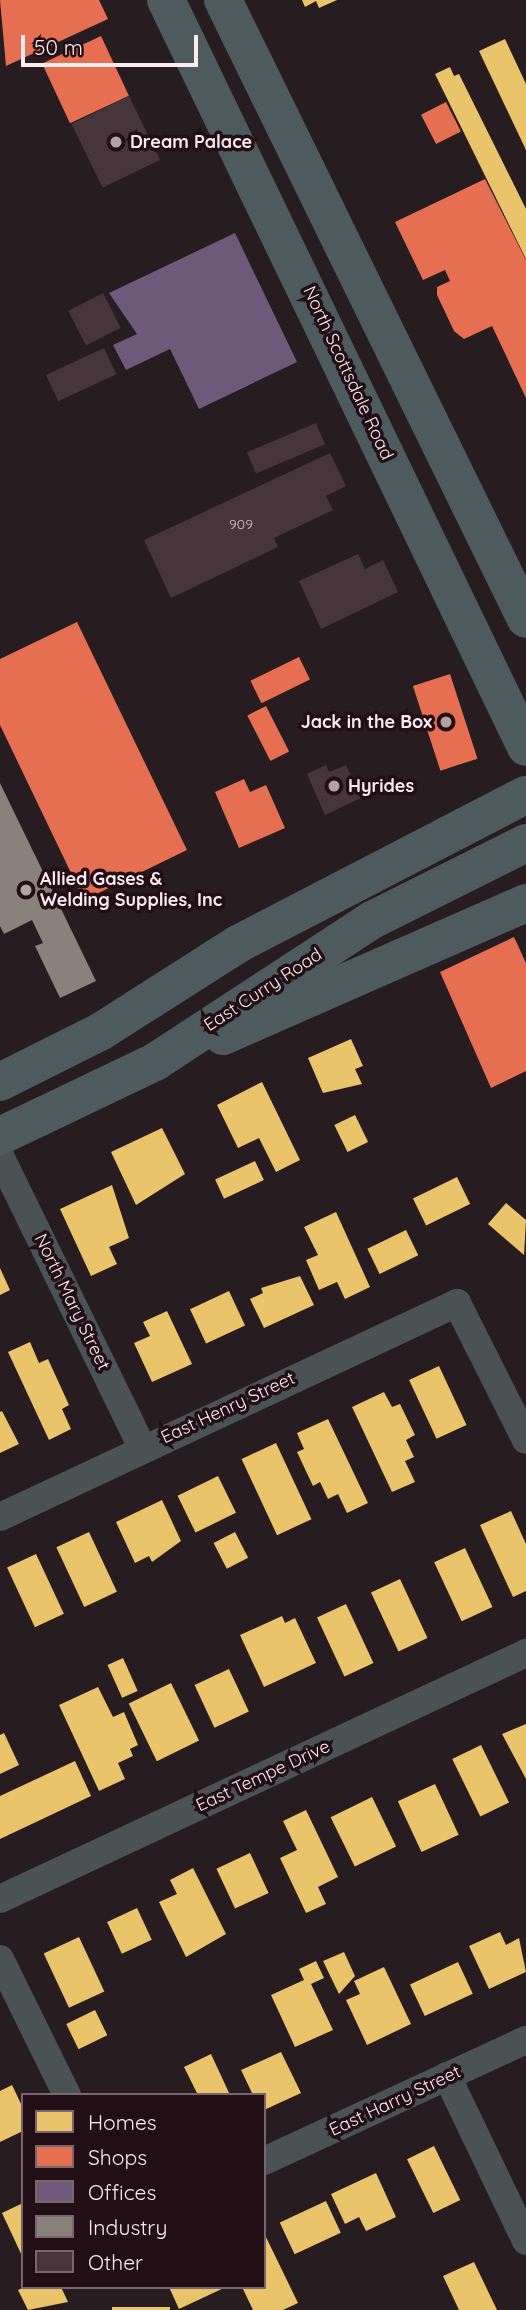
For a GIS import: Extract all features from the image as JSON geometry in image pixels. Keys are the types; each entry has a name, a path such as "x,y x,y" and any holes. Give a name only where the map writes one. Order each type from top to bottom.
{"main road":[{"name":"North Scottsdale Road","path":"166,0 526,747"},
{"path":"212,0 230,14 526,619"},
{"path":"0,1082 100,1032 238,944 526,794"},
{"name":"East Curry Road","path":"0,1136 156,1062 372,920 526,843"},
{"path":"156,1062 526,903"}],"street":[{"name":"North Mary Street","path":"0,1156 143,1449"},
{"name":"East Henry Street","path":"0,1517 457,1303 526,1440"},
{"name":"East Tempe Drive","path":"0,1899 526,1653"},
{"path":"0,1959 66,2093"},
{"name":"East Harry Street","path":"266,2160 526,2040"},
{"path":"447,2076 526,2241"}],"building: Homes":[{"path":"302,0 337,0 319,8 316,1 305,7"},
{"path":"505,39 526,84 526,150 479,51"},
{"path":"450,67 454,76 459,74 526,209 526,259 435,74"},
{"path":"351,1039 363,1066 355,1069 362,1084 323,1093 308,1058"},
{"path":"262,1082 300,1160 276,1172 259,1138 238,1148 217,1105"},
{"path":"355,1115 368,1142 347,1152 334,1125"},
{"path":"162,1128 185,1174 136,1205 111,1152"},
{"path":"255,1161 264,1180 224,1199 215,1180"},
{"path":"457,1177 470,1204 426,1225 413,1198"},
{"path":"112,1185 129,1238 109,1247 117,1264 91,1276 60,1209"},
{"path":"506,1203 526,1220 524,1255 488,1224"},
{"path":"336,1212 370,1287 345,1299 337,1282 319,1290 306,1260 318,1255 304,1227"},
{"path":"406,1230 418,1255 380,1274 367,1249"},
{"path":"0,1268 10,1290 0,1295"},
{"path":"300,1276 314,1305 264,1328 250,1299 263,1293 261,1288"},
{"path":"229,1291 245,1325 206,1344 190,1309"},
{"path":"167,1311 192,1364 152,1382 134,1343 150,1336 143,1322"},
{"path":"30,1342 39,1363 48,1359 69,1405 62,1409 71,1429 49,1440 8,1352"},
{"path":"439,1366 466,1425 437,1439 409,1380"},
{"path":"384,1392 392,1407 400,1404 415,1435 406,1440 414,1457 405,1461 415,1482 392,1492 352,1407"},
{"path":"2,1411 19,1444 0,1453 0,1412"},
{"path":"328,1419 368,1503 347,1513 338,1494 328,1499 320,1482 313,1486 297,1452 304,1449 297,1433"},
{"path":"276,1443 311,1519 277,1535 242,1459"},
{"path":"218,1476 236,1513 196,1533 178,1496"},
{"path":"162,1500 181,1541 152,1562 149,1556 135,1563 116,1522"},
{"path":"511,1511 526,1544 526,1591 513,1597 480,1525"},
{"path":"89,1532 117,1592 84,1607 56,1547"},
{"path":"235,1532 248,1558 227,1569 214,1543"},
{"path":"465,1548 492,1607 462,1621 434,1562"},
{"path":"36,1554 64,1614 35,1627 7,1568"},
{"path":"400,1579 427,1638 398,1651 371,1593"},
{"path":"346,1604 373,1663 344,1676 317,1618"},
{"path":"282,1616 285,1623 295,1618 316,1663 264,1687 240,1635"},
{"path":"123,1658 138,1691 122,1698 107,1665"},
{"path":"229,1669 249,1712 214,1728 195,1685"},
{"path":"171,1683 199,1741 157,1761 129,1704"},
{"path":"98,1687 113,1717 124,1712 138,1745 130,1749 133,1756 118,1763 125,1779 99,1791 59,1705"},
{"path":"526,1724 526,1779 502,1734"},
{"path":"4,1733 19,1765 0,1774 0,1735"},
{"path":"481,1745 509,1803 480,1817 452,1759"},
{"path":"75,1761 91,1796 0,1839 0,1796"},
{"path":"435,1784 459,1835 422,1852 398,1801"},
{"path":"372,1797 396,1846 355,1867 331,1817"},
{"path":"306,1810 338,1877 318,1887 326,1904 306,1913 280,1858 297,1850 283,1821"},
{"path":"250,1853 269,1893 235,1909 216,1869"},
{"path":"193,1868 226,1934 186,1957 159,1902 177,1894 170,1880"},
{"path":"137,1908 152,1940 122,1954 107,1922"},
{"path":"500,1932 506,1945 519,1938 526,1972 489,1989 469,1946"},
{"path":"79,1937 104,1991 69,2008 44,1953"},
{"path":"344,1952 355,1976 339,1994 323,1961"},
{"path":"316,1961 324,1978 311,1984 333,2030 295,2047 271,1995 304,1980 299,1969"},
{"path":"458,1962 473,1994 425,2016 410,1984"},
{"path":"384,1967 411,2024 367,2045 346,2000 360,1994 354,1981"},
{"path":"95,2010 107,2035 79,2049 66,2024"},
{"path":"281,2052 301,2093 266,2109 266,2093 252,2093 241,2070"},
{"path":"211,2054 229,2093 197,2093 184,2067"},
{"path":"12,2085 21,2104 21,2132 0,2142 0,2091"},
{"path":"434,2146 460,2200 433,2213 407,2159"},
{"path":"376,2173 396,2217 366,2231 359,2217 345,2224 331,2194"},
{"path":"326,2201 341,2233 295,2254 280,2223"},
{"path":"21,2204 21,2254 2,2213"},
{"path":"266,2237 298,2303 283,2310 253,2310 243,2289 266,2289"},
{"path":"474,2262 497,2310 459,2310 443,2276"},
{"path":"62,2289 68,2302 28,2310 18,2290"},
{"path":"170,2289 222,2289 179,2309"},
{"path":"112,2307 170,2307 170,2310 112,2310"}],"building: Shops":[{"path":"0,0 99,0 108,19 6,66"},
{"path":"101,36 129,96 70,123 42,63"},
{"path":"446,102 461,131 436,144 421,115"},
{"path":"485,179 526,260 526,398 492,326 464,339 454,331 437,295 437,287 450,281 445,270 423,280 395,222"},
{"path":"77,622 187,850 84,900 0,725 0,659"},
{"path":"299,657 310,679 261,703 250,681"},
{"name":"Jack in the Box","path":"450,674 478,759 440,771 413,686"},
{"path":"266,706 289,751 270,761 247,716"},
{"path":"244,779 250,792 266,785 285,828 239,848 215,792"},
{"path":"514,937 526,963 526,1071 491,1088 440,972"}],"building: Offices":[{"path":"235,233 297,362 199,409 170,349 126,370 113,345 137,334 109,293"}],"building: Industry":[{"name":"Allied Gases & Welding Supplies, Inc","path":"0,783 96,981 60,998 35,946 43,943 32,920 4,934 0,926"}],"building: Other":[{"name":"Dream Palace","path":"129,96 160,160 103,188 71,124"},
{"path":"103,293 121,328 86,345 68,311"},
{"path":"104,348 116,374 58,401 46,375"},
{"path":"316,423 325,444 256,473 247,452"},
{"path":"330,453 346,486 326,496 333,510 274,538 278,547 171,598 144,540"},
{"path":"358,554 365,569 383,560 398,592 321,629 299,581"},
{"name":"Hyrides","path":"326,765 329,772 346,765 361,798 325,815 307,774"}],"place":[{"name":"Dream Palace","path":"116,142"},
{"name":"Jack in the Box","path":"446,722"},
{"name":"Hyrides","path":"334,786"},
{"name":"Allied Gases & Welding Supplies, Inc","path":"26,890"}]}
